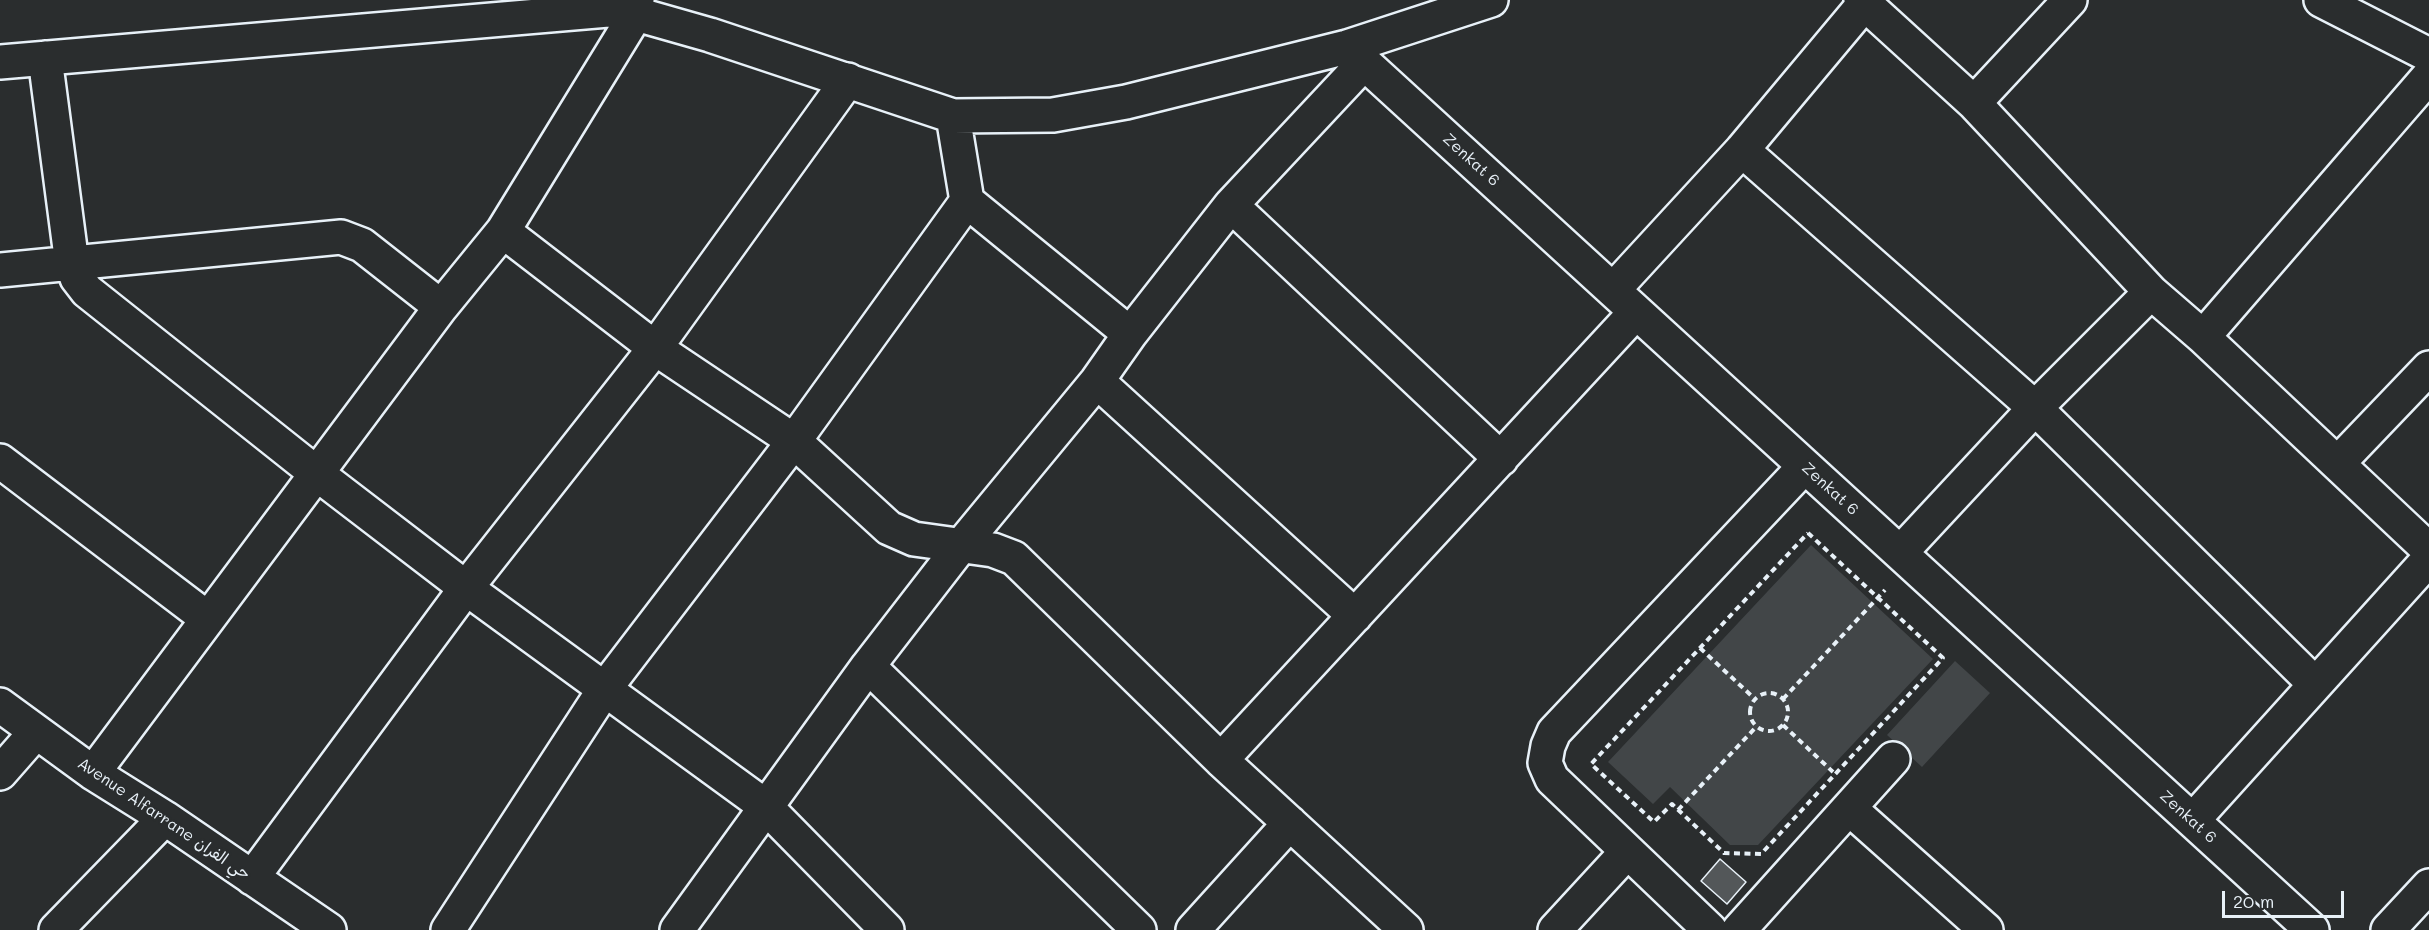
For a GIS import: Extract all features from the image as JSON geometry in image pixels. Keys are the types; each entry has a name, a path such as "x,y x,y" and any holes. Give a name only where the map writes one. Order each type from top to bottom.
{"street":[{"path":"0,62 636,7 953,116 1053,115 1356,55 1491,0"},
{"path":"1974,103 2070,0"},
{"path":"2321,0 2429,55"},
{"path":"1613,290 1742,150 1863,2 1974,103 2151,292 2203,337 2429,550"},
{"path":"93,773 441,307 503,231 636,7"},
{"path":"677,930 868,666 960,547 1097,381 1130,334 1231,204 1356,55"},
{"name":"Zenkat 6","path":"1356,55 2312,930"},
{"path":"45,58 72,264 77,279 87,291 316,474 466,588 606,687 765,806 887,930"},
{"path":"2203,337 2429,76"},
{"path":"252,878 466,588 655,348 848,80"},
{"path":"953,116 967,201 1130,334"},
{"path":"1742,150 2035,408 2315,684"},
{"path":"448,930 606,687 795,441 967,201"},
{"path":"1231,204 1501,459"},
{"path":"503,231 655,348 795,441 889,528 914,539 993,550 1014,558 1221,760 1406,930"},
{"path":"0,270 341,237 362,245 441,307"},
{"path":"1905,558 2035,408 2151,292"},
{"path":"1221,760 1636,312"},
{"path":"2338,463 2429,368"},
{"path":"1097,381 1355,616"},
{"path":"0,461 208,619"},
{"path":"1710,930 1626,853 1552,779 1545,763 1554,732 1805,466"},
{"path":"2193,820 2429,559"},
{"path":"868,666 1139,930"},
{"name":"Avenue Alfarrane حي الفران","path":"0,705 93,773 165,818 329,930"},
{"path":"0,773 36,732"},
{"path":"1739,930 1893,759"},
{"path":"1854,802 1986,930"},
{"path":"56,930 165,818"},
{"path":"1193,930 1290,823"},
{"path":"1555,930 1626,853"},
{"path":"2388,930 2429,886"}],"path":[{"path":"1808,533 1943,658 1761,854 1724,853 1672,804 1654,822 1591,764 1700,648 1808,533"},
{"path":"1783,699 1878,597 1905,558"},
{"path":"1700,648 1755,699"},
{"path":"1771,693 1783,699 1788,708 1783,725 1771,731 1757,726 1750,711 1755,699 1771,693"},
{"path":"1783,725 1834,773 1854,802"},
{"path":"1678,810 1757,726"}],"shaded area":[{"path":"1811,545 1933,659 1758,845 1730,845 1670,787 1653,804 1608,762"},
{"path":"1955,661 1990,693 1922,767 1887,735"}],"building":[{"path":"1720,859 1746,882 1727,904 1701,881"}]}
